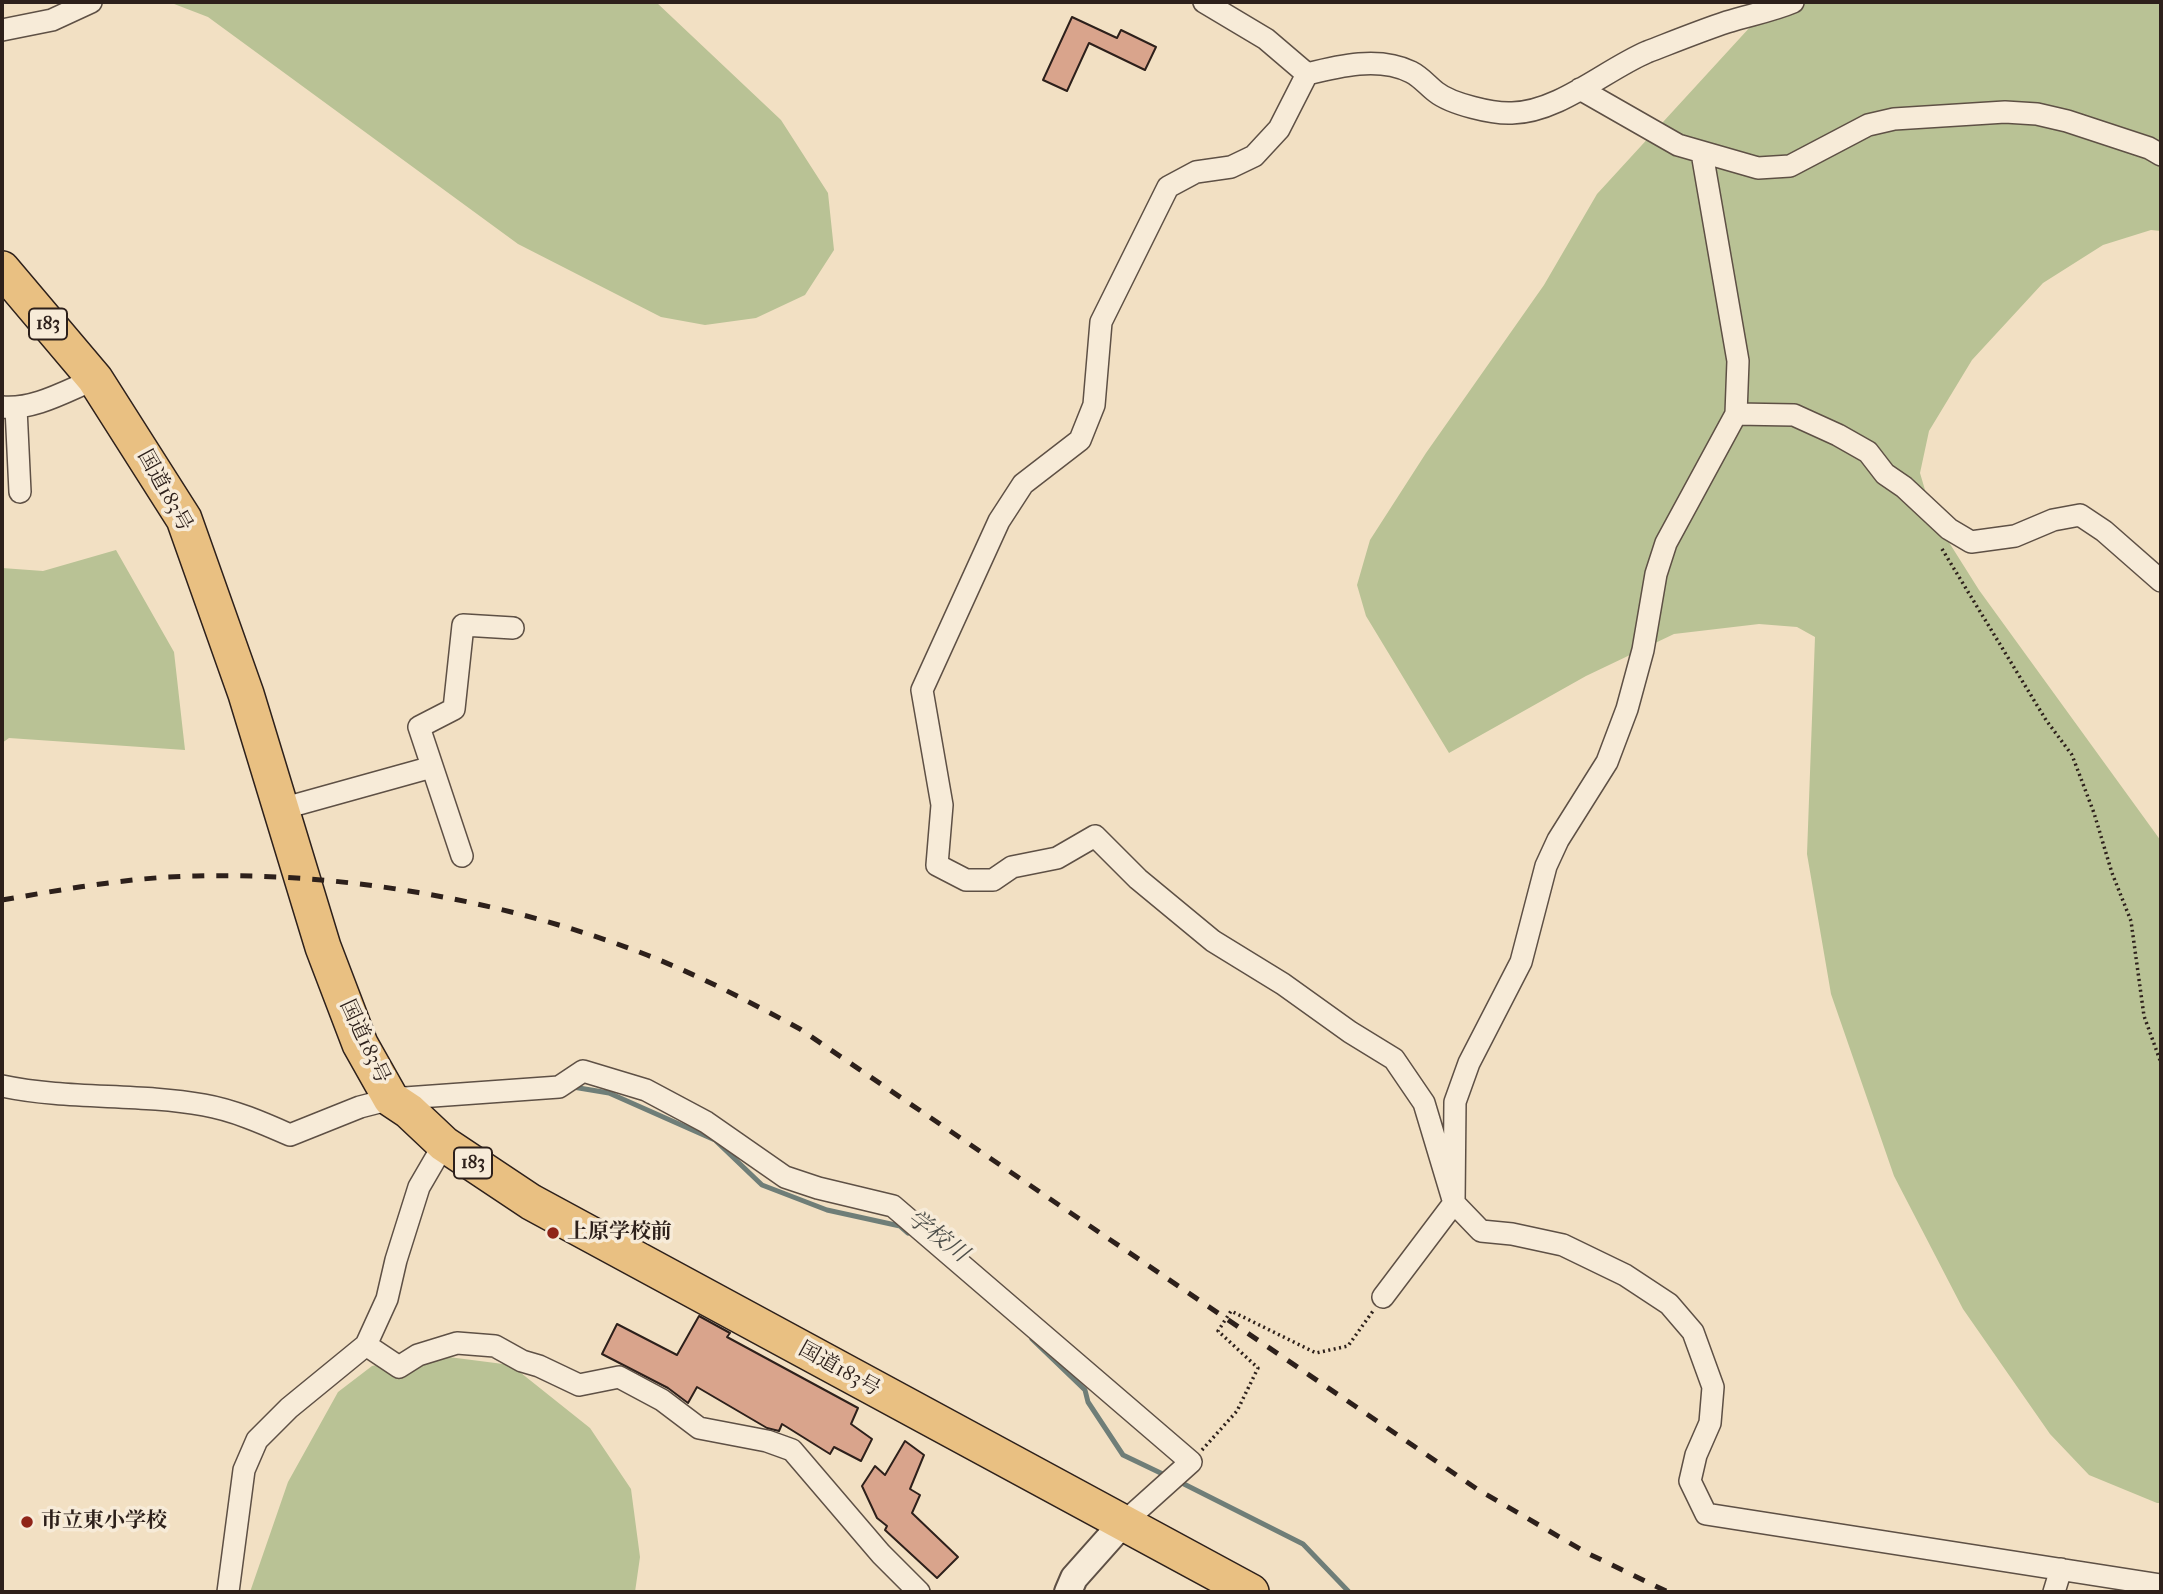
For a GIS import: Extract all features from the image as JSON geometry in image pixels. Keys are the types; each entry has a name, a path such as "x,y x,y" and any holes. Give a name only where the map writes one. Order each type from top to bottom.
{"highway":[{"name":"国道183号","path":"2,268 94,379 184,519 246,694 323,947 360,1044 391,1099 409,1111 444,1144 531,1202 1251,1592"},
{"name":"国道183号","path":"2,293 94,379"}],"street":[{"path":"2,30 52,20 91,2"},
{"path":"1204,2 1266,39 1307,74"},
{"path":"1793,2 1726,22 1646,53 1619,65 1580,89 1525,112 1510,113 1455,102 1437,93 1411,72 1392,65 1345,65 1307,74 1279,129 1254,156 1231,167 1196,172 1168,187 1101,322 1094,405 1080,440 1023,484 999,521 922,691 942,805 937,864 966,880 993,880 1012,867 1057,858 1095,836 1138,879 1213,941 1283,984 1350,1032 1394,1059 1424,1103 1454,1203 1482,1231 1512,1234 1563,1245 1625,1275 1670,1304 1693,1332 1713,1387 1710,1423 1696,1455 1690,1481 1706,1514 2161,1584"},
{"path":"1580,89 1678,145 1758,168 1790,166 1868,125 1894,119 2005,112 2038,114 2067,121 2149,148 2161,155"},
{"path":"1383,1297 1454,1203 1455,1102 1469,1063 1521,962 1546,866 1558,840 1607,762 1627,709 1643,650 1656,574 1666,543 1736,414 1738,361 1702,153"},
{"path":"20,492 9,407 50,398 94,379"},
{"path":"1736,414 1794,415 1838,435 1868,452 1885,474 1904,487 1949,529 1971,542 2015,536 2053,520 2080,515 2104,531 2161,581"},
{"path":"462,856 419,727 454,709 463,625 513,628"},
{"path":"281,809 432,766"},
{"path":"2,1086 207,1105 290,1135 360,1107 391,1099 559,1087 583,1071 646,1090 706,1122 785,1177 893,1206 1191,1462 1122,1524 1074,1578 1068,1592"},
{"path":"228,1592 244,1470 257,1440 289,1408 366,1345 387,1299 419,1187 444,1144"},
{"path":"366,1345 399,1367 418,1355 457,1343 495,1346 522,1361 579,1385 619,1377 662,1400 699,1428 767,1441 792,1450 881,1554 919,1592"},
{"path":"2053,1592 2061,1569"}],"path":[{"path":"1939,544 2046,720 2072,755 2131,921 2144,1016 2161,1063"},
{"path":"1191,1462 1237,1411 1258,1368 1218,1331 1231,1311 1316,1353 1348,1346 1383,1297"}],"green space":[{"path":"169,2 656,2 781,120 828,193 834,250 805,295 756,318 705,325 661,317 518,244 208,17"},
{"path":"1773,2 2161,2 2161,231 2151,230 2103,245 2043,283 1972,360 1929,431 1920,473 1933,517 1979,590 2161,841 2161,1503 2089,1475 2050,1434 1963,1309 1894,1176 1831,994 1807,854 1815,637 1797,627 1759,624 1674,634 1586,676 1449,753 1366,616 1357,585 1370,540 1426,453 1544,285 1597,194"},
{"path":"116,550 174,652 185,750 9,738 2,743 2,568 43,571"},
{"path":"425,1354 511,1365 590,1428 631,1489 640,1557 635,1592 250,1592 288,1482 338,1392 372,1366"}],"building":[{"path":"1072,17 1117,38 1121,30 1156,47 1145,70 1089,43 1067,91 1043,80"},
{"path":"699,1316 730,1333 727,1337 858,1408 851,1424 872,1439 861,1461 834,1447 830,1454 782,1424 779,1431 767,1428 697,1387 688,1403 668,1388 602,1354 617,1324 677,1355"},
{"path":"905,1441 924,1455 910,1489 920,1495 912,1513 958,1557 937,1578 885,1530 887,1526 877,1518 862,1486 875,1466 885,1475"}],"waterway":[{"name":"学校川","path":"573,1087 609,1093 715,1140 762,1185 827,1210 900,1226 908,1233"},
{"name":"学校川","path":"1032,1339 1085,1390 1088,1402 1123,1455 1169,1477"},
{"name":"学校川","path":"1178,1481 1303,1544 1349,1592"}],"railway":[{"path":"2,900 99,884 172,877 253,876 310,879 368,885 483,905 594,936 667,963 800,1029 1477,1489 1587,1553 1668,1592"}],"place":[{"name":"上原学校前","path":"553,1233"},
{"name":"市立東小学校","path":"27,1522"}]}
